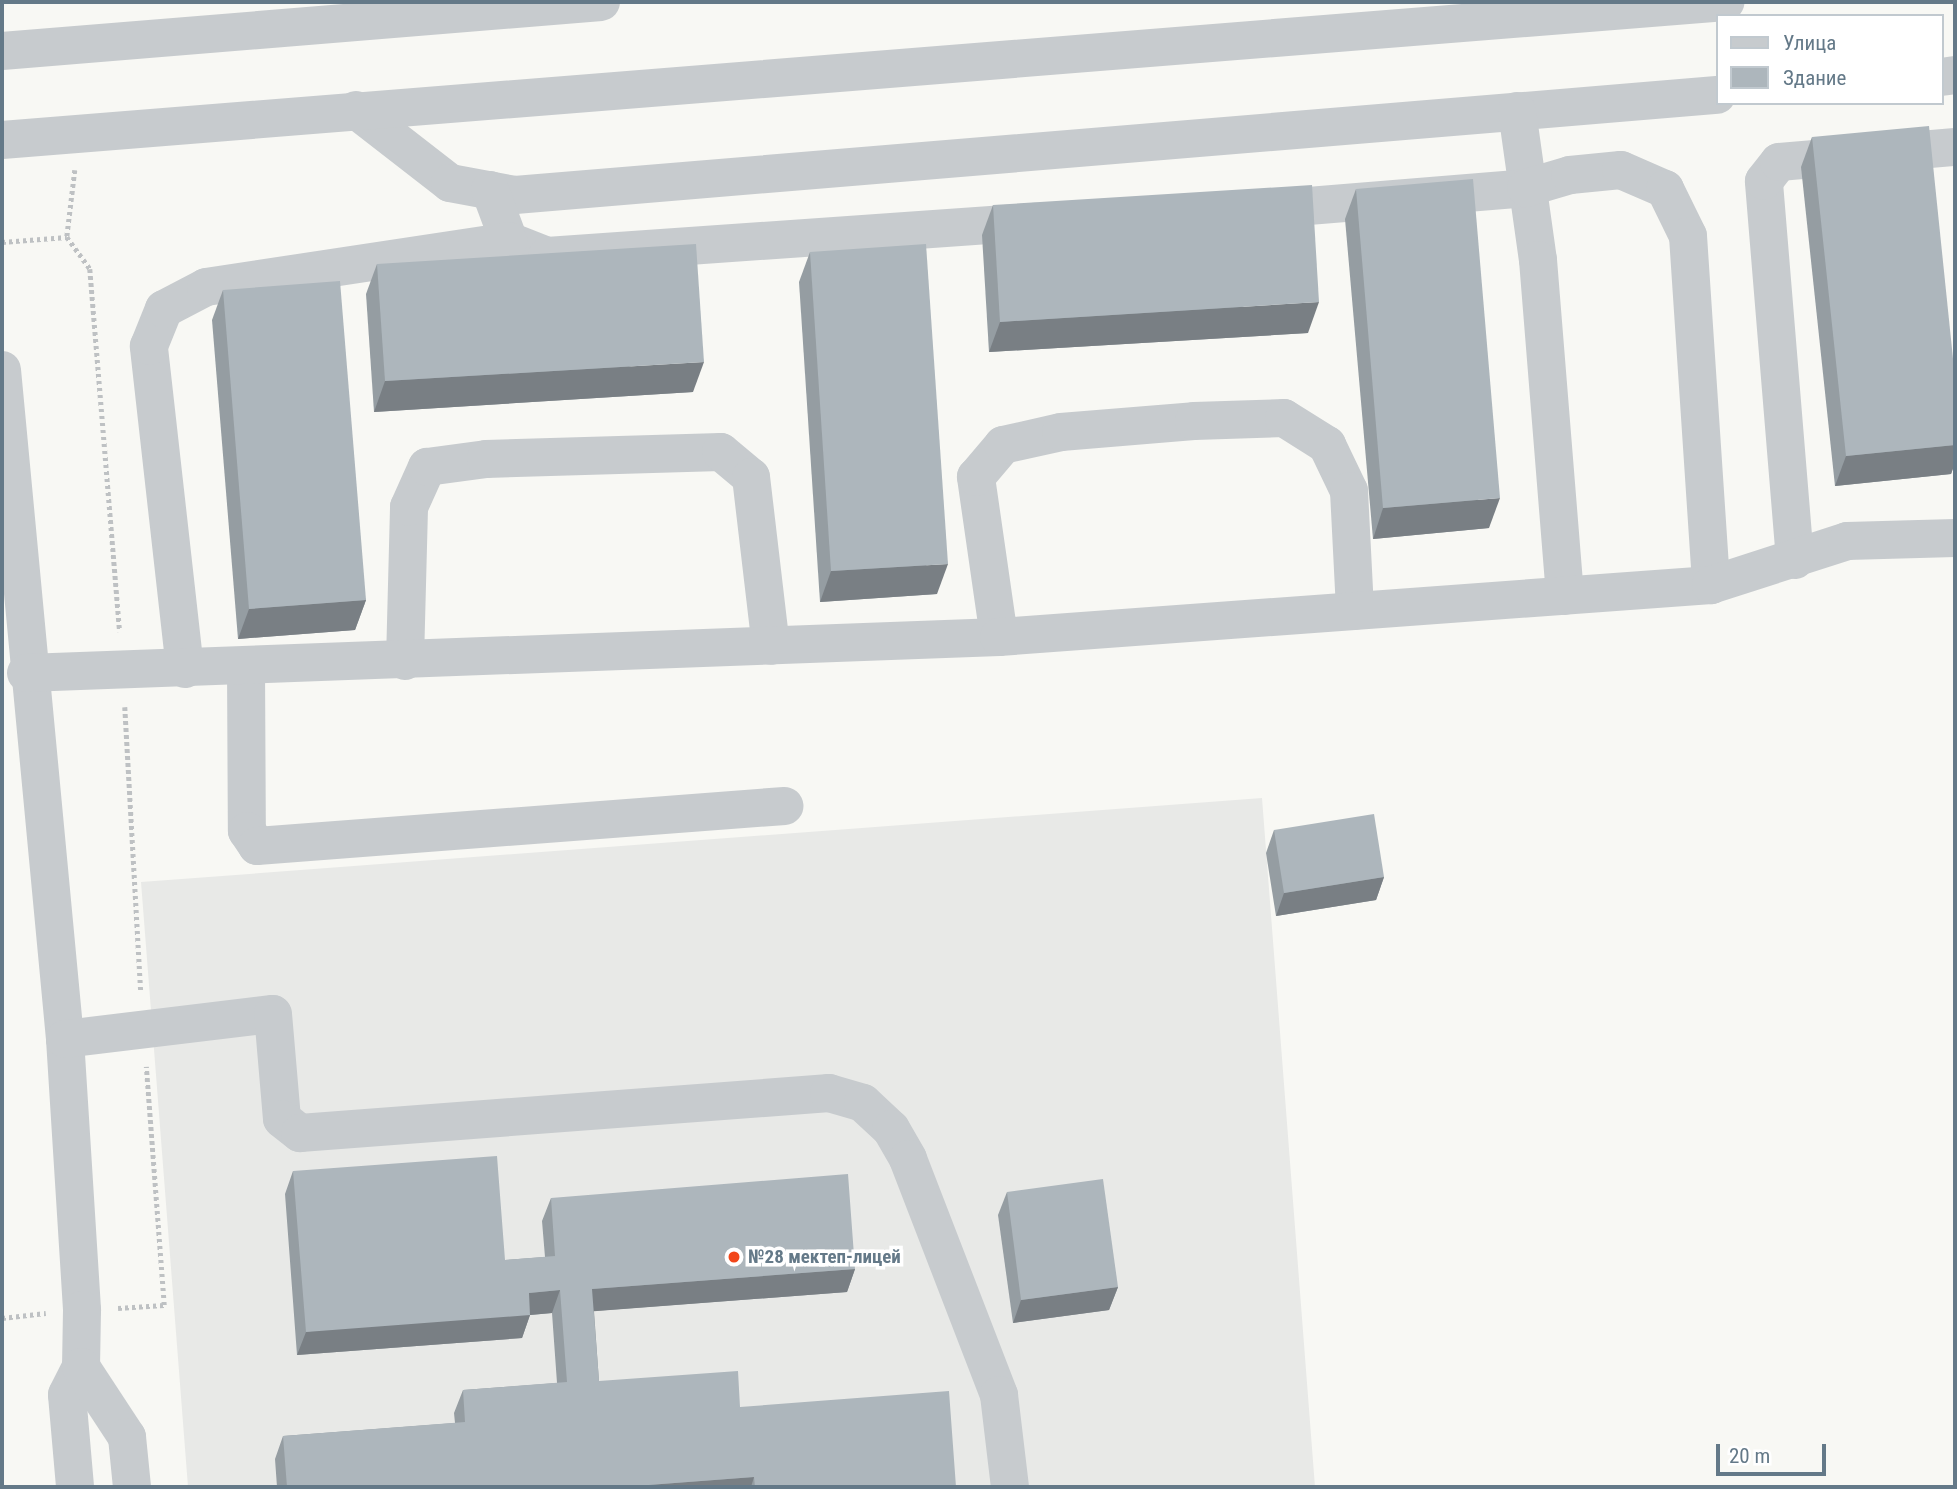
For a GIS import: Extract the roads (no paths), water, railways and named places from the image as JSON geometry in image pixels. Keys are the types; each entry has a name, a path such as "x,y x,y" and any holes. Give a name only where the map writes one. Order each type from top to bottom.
{"street":[{"path":"323,28 354,2"},
{"path":"2,51 323,28 601,2"},
{"path":"2,140 73,132 1726,2"},
{"path":"356,110 450,183 515,195 1716,95"},
{"path":"1517,111 1525,188 1538,260 1565,596"},
{"path":"1795,560 1764,181 1779,162 1955,147"},
{"path":"1229,211 1525,188 1570,175 1621,170 1665,189 1688,236 1711,585"},
{"path":"490,190 509,241"},
{"path":"185,669 149,346 164,309 205,287 509,241 547,256 1080,220"},
{"path":"2,370 26,673 18,750 65,1039 82,1310 81,1367 67,1395 75,1487"},
{"path":"999,637 976,477 1003,444 1061,432 1194,421 1284,418 1327,445 1349,491 1355,611"},
{"path":"405,661 410,507 427,467 486,459 721,452 751,477 771,646"},
{"path":"26,673 246,667 999,637 1711,585 1847,541 1955,538"},
{"path":"246,667 247,831 257,846 784,806"},
{"path":"65,1039 144,1027 273,1014 282,1119 300,1133 829,1093 863,1103 891,1129 908,1159 994,1383 1010,1487"},
{"path":"81,1367 127,1437 132,1487"}],"place":[{"name":"№28 мектеп-лицей","path":"734,1257"}]}
